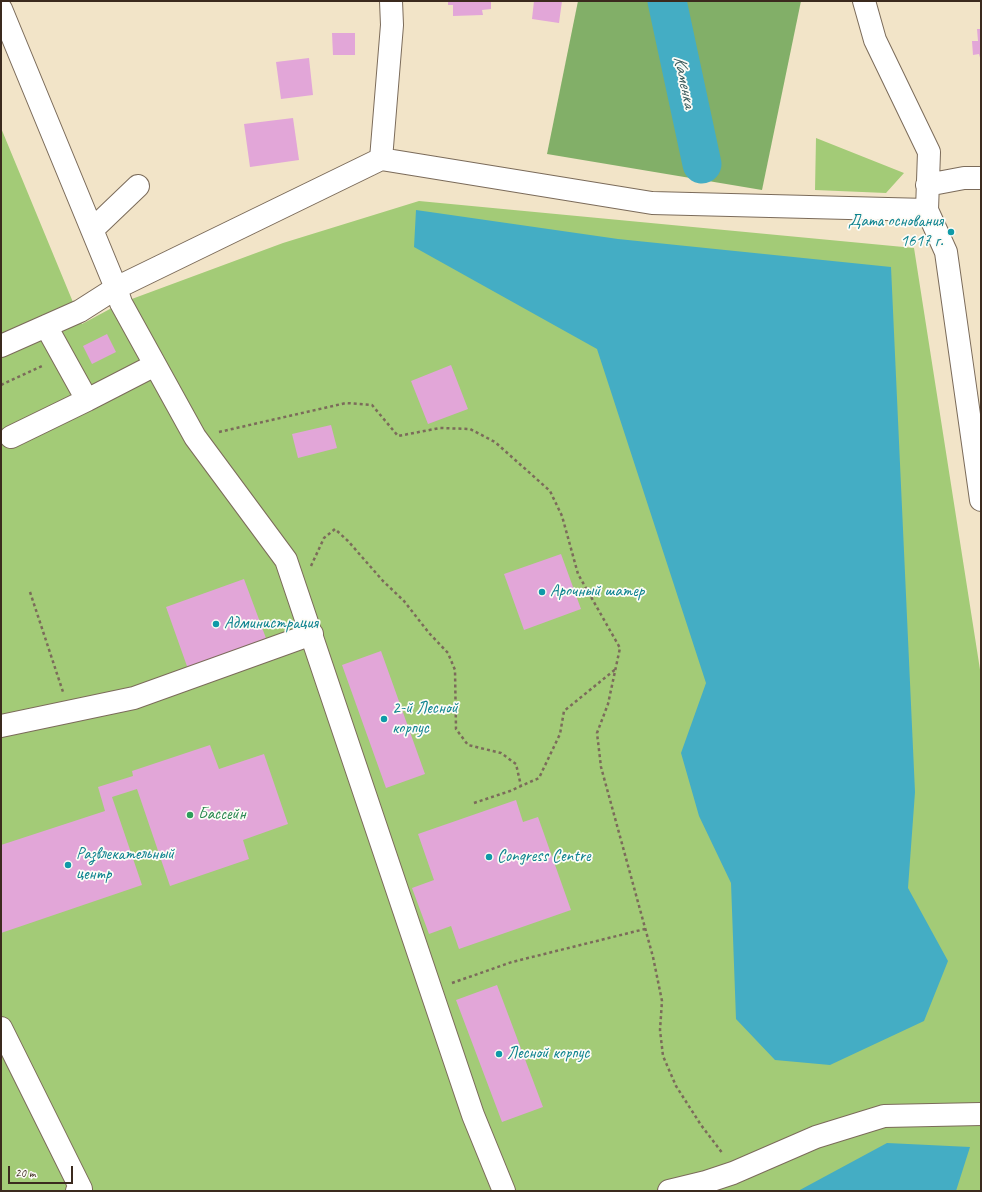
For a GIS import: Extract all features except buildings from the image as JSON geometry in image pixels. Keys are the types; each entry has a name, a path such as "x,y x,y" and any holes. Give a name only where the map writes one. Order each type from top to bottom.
{"street":[{"path":"381,159 392,25 391,1"},
{"path":"864,1 875,40 929,152 926,210 946,252 981,500"},
{"path":"1,9 121,303 195,437 286,560 473,1115 504,1191"},
{"path":"1,346 80,311 116,288 381,159 652,203 926,210"},
{"path":"927,185 964,178 981,178"},
{"path":"92,230 138,186"},
{"path":"46,326 87,400"},
{"path":"11,437 155,365"},
{"path":"1,726 134,698 312,634"},
{"path":"1,1028 81,1189 77,1191"},
{"path":"669,1191 733,1173 816,1137 884,1116 981,1114"}],"path":[{"path":"1,385 62,356"},
{"path":"195,437 346,403 372,405 398,436 440,428 470,429 495,442 550,491 562,516 578,574 620,648 617,668 608,704 597,733 601,768 645,929 662,1001 660,1030 663,1056 676,1086 701,1125 721,1148 733,1173"},
{"path":"298,593 324,538 335,529 348,541 383,581 404,601 429,633 448,653 455,670 456,729 468,745 501,753 516,764 521,786"},
{"path":"30,592 70,712"},
{"path":"474,803 539,778 560,734 564,711 617,668"},
{"path":"431,991 512,962 645,929"}],"green space":[{"path":"578,1 801,1 762,190 547,154"},
{"path":"1,128 82,324 121,303 283,243 419,201 914,248 981,676 981,1191 1,1191"},
{"path":"816,138 904,173 886,193 815,190"}],"water":[{"path":"416,210 618,239 891,267 915,792 908,888 948,961 924,1021 830,1065 775,1060 736,1019 731,883 699,816 681,753 706,683 597,349 414,247"},
{"path":"887,1143 970,1147 956,1191 798,1191"}],"waterway":[{"name":"Каменка","path":"667,1 702,164"}],"place":[{"name":"Дата основания 1617 г.","path":"951,232"},
{"name":"Арочный шатер","path":"542,592"},
{"name":"Администрация","path":"216,624"},
{"name":"2-й Лесной корпус","path":"384,719"},
{"name":"Бассейн","path":"190,815"},
{"name":"Congress Centre","path":"489,857"},
{"name":"Развлекательный центр","path":"68,865"},
{"name":"Лесной корпус","path":"499,1054"}]}
